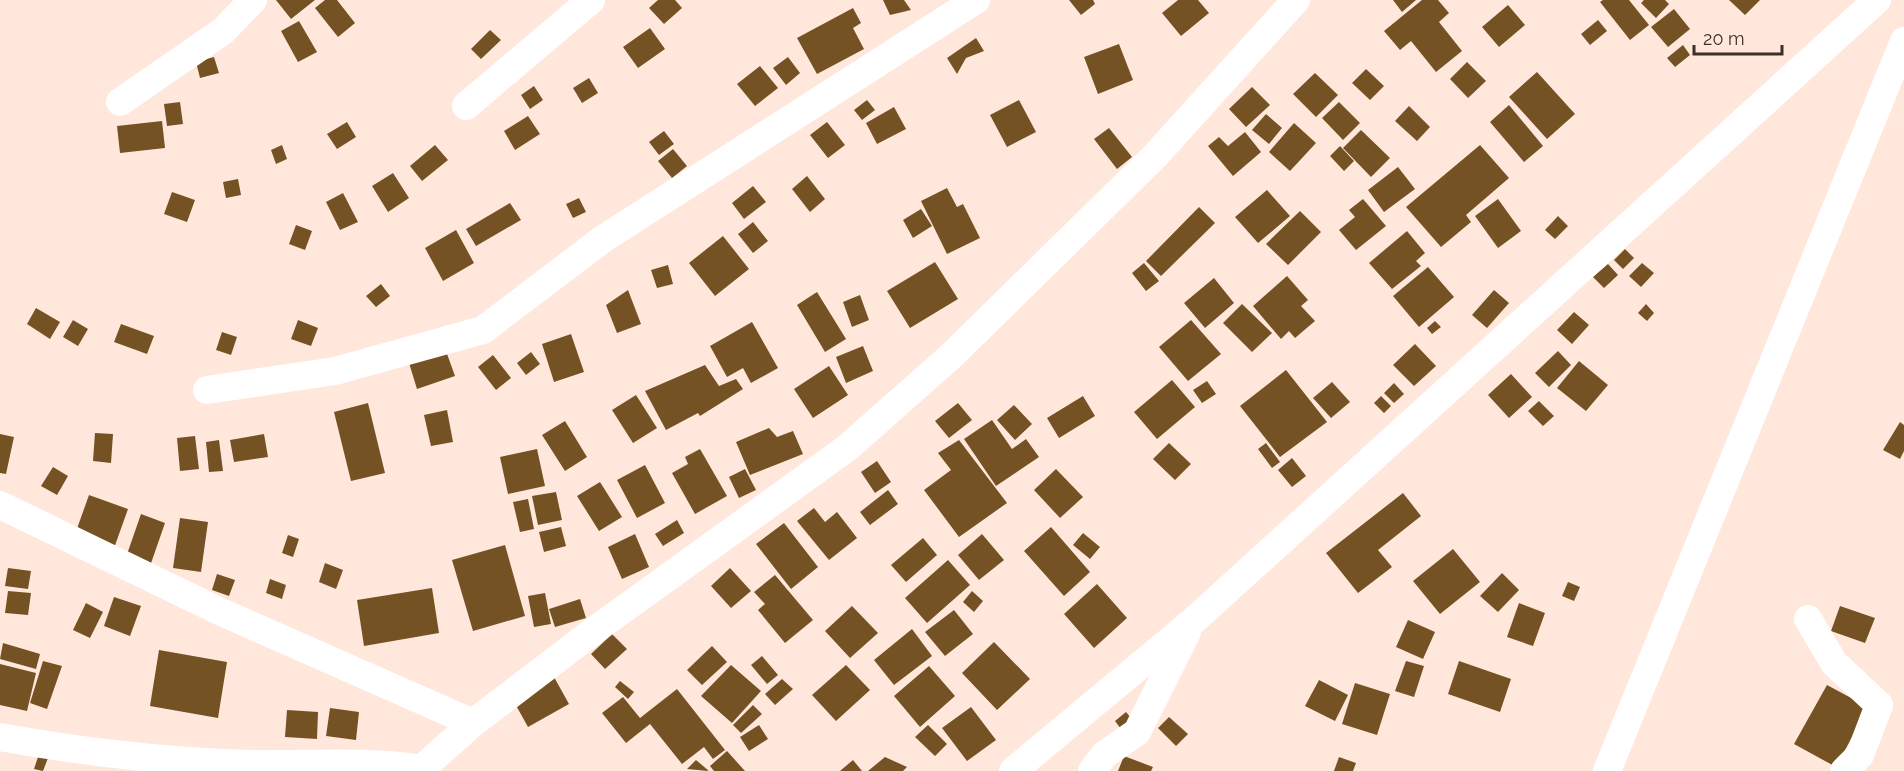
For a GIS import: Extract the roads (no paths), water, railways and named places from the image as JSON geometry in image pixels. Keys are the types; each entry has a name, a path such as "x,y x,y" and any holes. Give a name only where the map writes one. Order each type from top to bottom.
{"street":[{"path":"120,102 224,31 253,0"},
{"path":"466,106 591,0"},
{"path":"207,390 335,371 483,330 603,239 976,0"},
{"path":"0,737 108,753 252,764 368,763 420,770 473,723 598,627 838,455 916,387 951,356 1155,156 1296,0"},
{"path":"1013,771 1191,623 1877,0"},
{"path":"1607,771 1904,41"},
{"path":"0,505 219,611 473,723"},
{"path":"1808,619 1834,663 1879,705 1860,755 1844,771"},
{"path":"1092,771 1104,755 1137,732 1191,623"}]}
